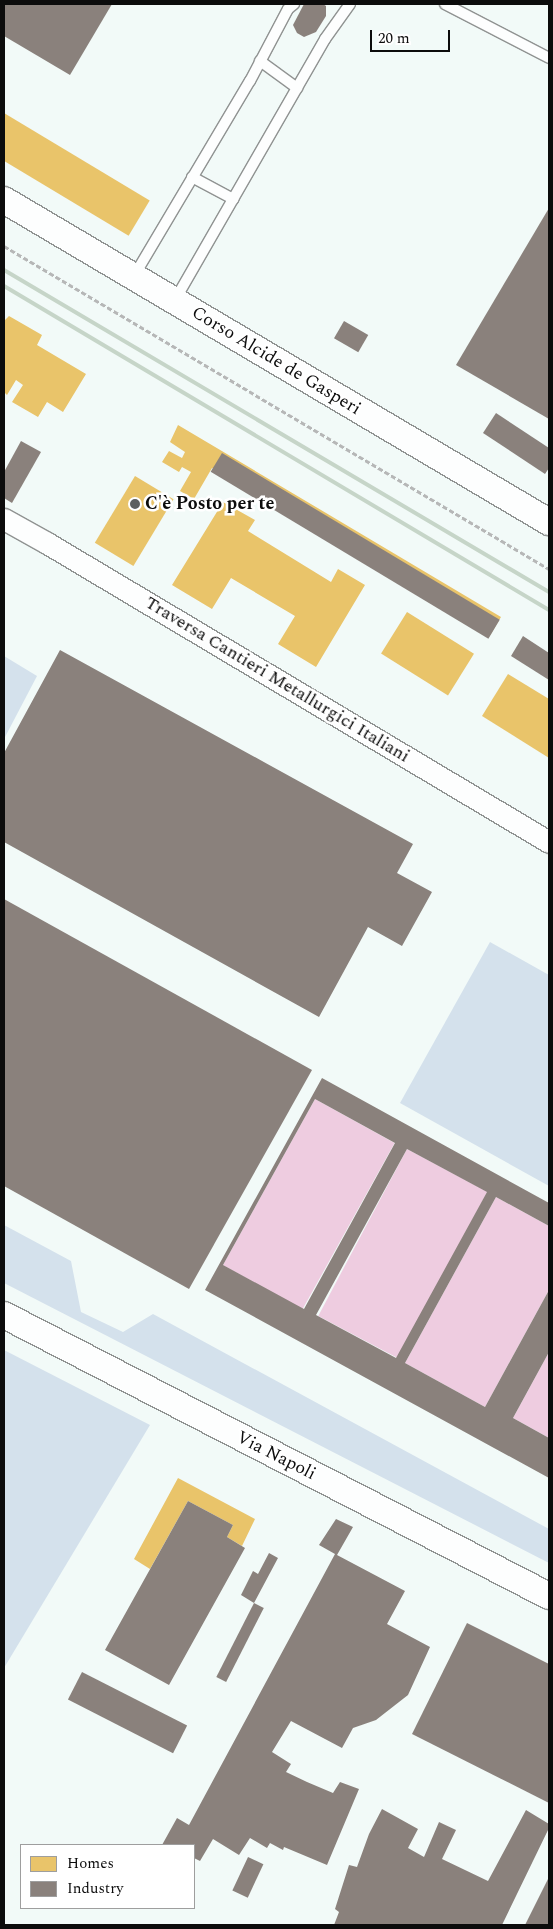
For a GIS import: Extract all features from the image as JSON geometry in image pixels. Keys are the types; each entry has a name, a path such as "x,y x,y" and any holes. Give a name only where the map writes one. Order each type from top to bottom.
{"street":[{"name":"Corso Alcide de Gasperi","path":"4,200 549,522"},
{"name":"Traversa Cantieri Metallurgici Italiani","path":"4,520 47,543 549,842"},
{"name":"Via Napoli","path":"4,1315 549,1596"}],"lane":[{"path":"134,277 260,61 288,9 294,4"},
{"path":"175,301 325,39 350,4"},
{"path":"445,4 549,58"},
{"path":"260,61 297,88"},
{"path":"192,177 233,199"}],"path":[{"path":"4,246 549,569"}],"shaded area":[{"path":"4,656 37,676 4,739"},
{"path":"490,942 549,975 549,1186 400,1103"},
{"path":"315,1099 395,1143 302,1309 223,1265"},
{"path":"407,1149 487,1192 399,1359 318,1316"},
{"path":"496,1197 549,1226 549,1290 485,1407 405,1363"},
{"path":"4,1225 71,1261 81,1312 123,1332 153,1314 549,1529 549,1563 4,1283"},
{"path":"4,1350 150,1425 4,1668"},
{"path":"549,1352 549,1438 513,1418"}],"building: Homes":[{"path":"4,113 150,201 129,236 4,161"},
{"path":"9,316 42,335 37,345 86,374 63,412 47,402 38,417 12,402 23,385 16,380 7,395 4,392 4,321"},
{"path":"178,425 501,617 489,637 398,583 401,579 212,468 194,499 180,491 191,472 182,467 179,472 162,462 169,451 182,458 185,452 170,442"},
{"path":"135,476 174,499 133,566 95,543"},
{"path":"223,502 255,520 248,531 331,582 338,569 365,585 316,667 278,644 295,616 231,578 212,609 172,585"},
{"path":"407,612 474,654 448,695 381,654"},
{"path":"508,674 549,699 549,758 482,716"},
{"path":"178,1478 255,1519 242,1546 227,1537 233,1525 188,1501 150,1569 134,1559"}],"building: Industry":[{"path":"4,4 112,4 70,75 4,36"},
{"path":"304,4 323,4 326,6 326,16 316,32 304,37 297,33 293,25"},
{"path":"549,208 549,419 456,365"},
{"path":"344,321 368,335 358,352 334,338"},
{"path":"496,413 549,448 549,468 545,474 483,433"},
{"path":"21,441 41,452 12,503 4,498 4,472"},
{"path":"222,453 500,620 488,639 211,472"},
{"path":"523,636 549,653 549,680 511,656"},
{"path":"60,650 413,844 397,873 432,892 402,946 368,927 319,1017 4,842 4,753"},
{"path":"4,899 312,1070 189,1289 4,1186"},
{"path":"322,1078 549,1203 549,1226 496,1197 405,1363 485,1407 549,1290 549,1352 513,1418 549,1438 549,1478 205,1290","holes":["315,1099 395,1143 304,1309 223,1265","407,1149 487,1192 396,1358 316,1315"]},
{"path":"188,1501 233,1525 227,1537 245,1548 169,1685 105,1650"},
{"path":"336,1519 353,1527 337,1555 405,1591 387,1624 430,1647 408,1695 376,1720 353,1728 342,1748 291,1721 272,1752 291,1764 286,1772 307,1782 333,1793 340,1782 359,1789 327,1865 284,1847 283,1850 270,1843 267,1848 250,1838 239,1855 213,1839 200,1861 195,1858 195,1844 163,1844 177,1818 189,1825 335,1554 319,1545"},
{"path":"269,1553 278,1558 254,1603 241,1595 253,1571 258,1574"},
{"path":"254,1603 264,1608 226,1682 216,1677"},
{"path":"467,1623 549,1664 549,1803 412,1734"},
{"path":"82,1672 187,1726 173,1753 68,1700"},
{"path":"382,1809 418,1829 408,1848 424,1857 439,1822 456,1830 442,1859 488,1881 526,1810 549,1824 549,1828 502,1925 334,1925 339,1912 335,1909 349,1865 357,1867 369,1834"},
{"path":"248,1857 263,1864 248,1898 232,1891"},
{"path":"549,1877 549,1925 525,1925"}],"railway":[{"path":"4,270 549,592"},
{"path":"4,286 549,610"}],"place":[{"name":"C'è Posto per te","path":"135,504"}]}
